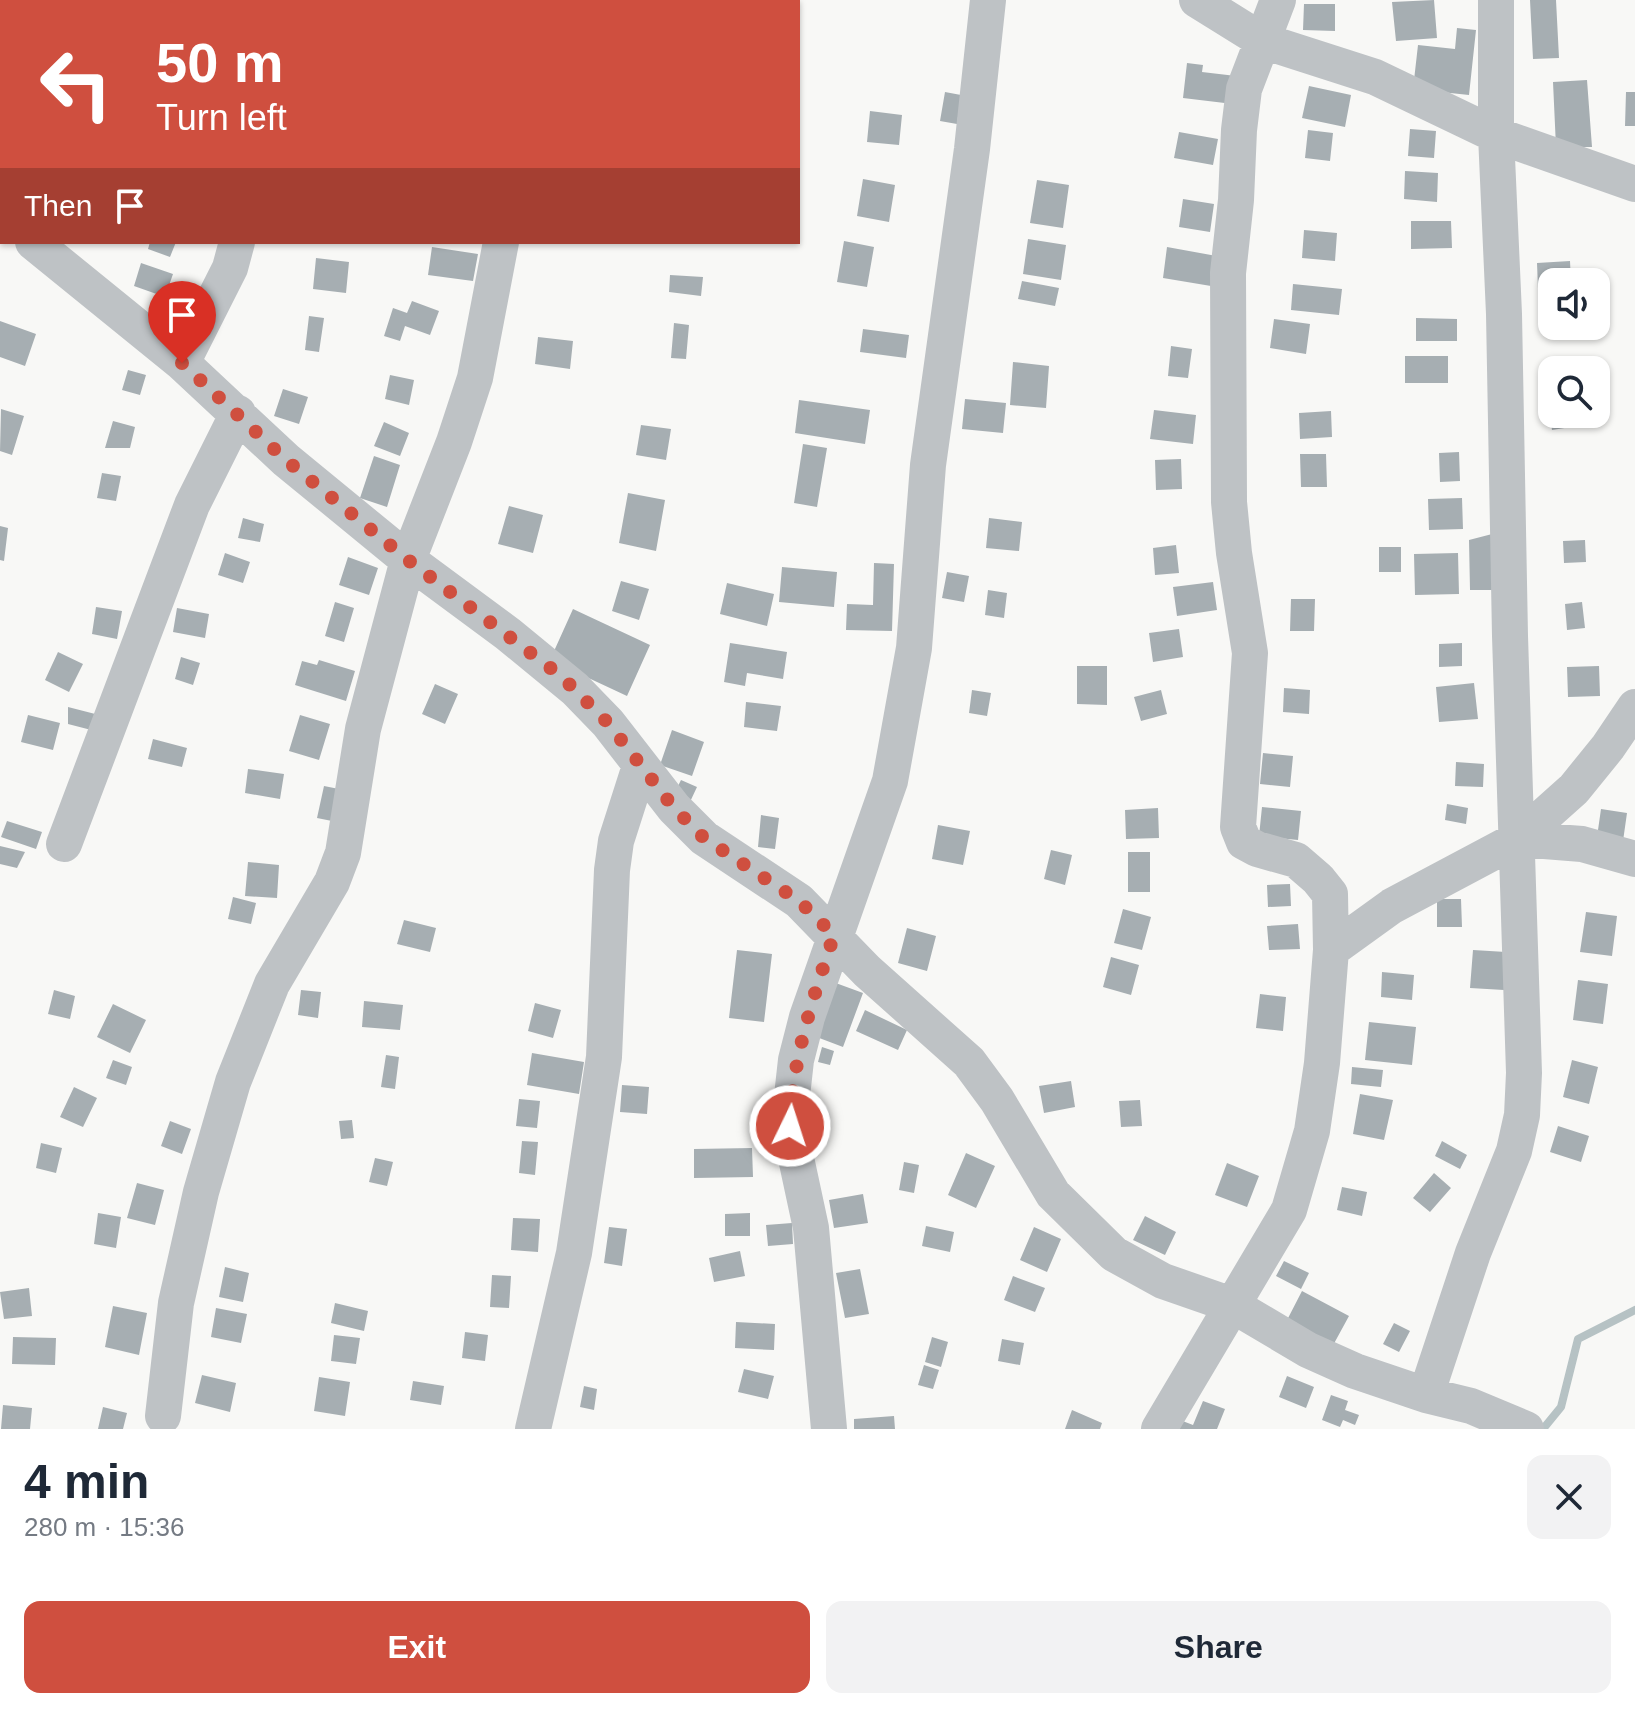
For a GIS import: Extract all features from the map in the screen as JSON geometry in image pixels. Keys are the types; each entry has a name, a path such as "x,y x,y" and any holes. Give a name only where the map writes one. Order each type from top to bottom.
{"street":[{"path":"829,1429 811,1228 790,1126 796,1060 834,935 890,781 914,648 928,465 972,149 988,0"},
{"path":"1197,0 1263,41 1375,77 1496,135 1635,184"},
{"path":"1159,1429 1289,1210 1312,1131 1322,1063 1331,950 1330,894 1296,860 1244,842 1238,827 1250,653 1229,502 1228,273 1244,89 1278,0"},
{"path":"1426,1395 1473,1253 1514,1151 1522,1115 1524,1073 1518,839 1510,636 1504,314 1496,135 1496,0"},
{"path":"35,244 182,363 286,460 408,560 517,641 575,689 608,723 674,808 704,838 799,901 867,971 969,1062 997,1100 1053,1194 1083,1227 1114,1254 1163,1281 1232,1305 1308,1350 1355,1371 1426,1395 1471,1406 1524,1428"},
{"path":"182,363 230,268 236,244"},
{"path":"163,1416 176,1303 201,1192 233,1082 272,984 332,882 343,853 358,751 408,560 454,442 475,378 501,244"},
{"path":"64,844 192,505 238,413"},
{"path":"1331,950 1392,906 1518,839 1574,789 1635,707"},
{"path":"533,1429 574,1253 604,1057 612,870 616,841 640,766"},
{"path":"1518,839 1582,844 1635,859"}],"building":[{"path":"1434,0 1437,38 1396,41 1392,2"},
{"path":"1530,0 1556,0 1559,58 1533,59"},
{"path":"1304,4 1335,4 1335,31 1303,30"},
{"path":"1457,28 1476,30 1469,95 1413,89 1418,45 1455,49"},
{"path":"1187,63 1203,65 1202,72 1236,76 1233,104 1183,98"},
{"path":"1587,80 1592,147 1556,147 1553,82"},
{"path":"1309,86 1351,95 1345,127 1302,118"},
{"path":"945,92 961,95 957,124 940,121"},
{"path":"1626,92 1635,92 1635,126 1625,126"},
{"path":"870,111 902,115 899,145 867,142"},
{"path":"1410,129 1436,131 1434,158 1408,156"},
{"path":"1308,130 1333,133 1330,161 1305,158"},
{"path":"1179,132 1218,139 1213,165 1174,158"},
{"path":"1405,171 1438,173 1437,202 1404,199"},
{"path":"863,179 895,185 889,222 857,216"},
{"path":"1037,180 1069,185 1063,228 1030,223"},
{"path":"1183,199 1214,204 1210,232 1179,227"},
{"path":"1411,221 1451,221 1452,248 1411,249"},
{"path":"1304,230 1337,233 1335,261 1302,258"},
{"path":"1028,239 1066,245 1061,280 1023,274"},
{"path":"844,241 874,247 867,287 837,282"},
{"path":"149,244 175,244 170,257 148,249"},
{"path":"432,247 478,254 473,281 428,275"},
{"path":"1167,247 1222,257 1217,287 1163,278"},
{"path":"316,258 349,262 346,293 313,289"},
{"path":"1570,261 1570,268 1538,268 1538,289 1537,263"},
{"path":"141,263 173,274 165,297 134,286"},
{"path":"670,275 703,277 701,296 669,292"},
{"path":"1022,281 1059,288 1055,306 1018,299"},
{"path":"1293,284 1342,289 1339,315 1291,310"},
{"path":"412,301 439,311 430,335 405,326 400,341 384,336 393,308 407,313"},
{"path":"309,316 324,318 319,352 305,350"},
{"path":"1416,318 1457,319 1457,341 1416,341"},
{"path":"1274,319 1310,324 1306,354 1270,348"},
{"path":"0,321 36,334 25,366 0,357"},
{"path":"674,323 689,325 686,359 671,358"},
{"path":"863,329 909,335 906,358 860,352"},
{"path":"538,337 573,341 570,369 535,364"},
{"path":"1171,346 1192,349 1188,378 1168,376"},
{"path":"1405,356 1448,356 1448,383 1405,383"},
{"path":"1013,362 1049,366 1046,408 1010,405"},
{"path":"128,370 146,375 140,395 122,390"},
{"path":"390,375 414,380 409,405 385,399"},
{"path":"283,389 308,397 299,424 274,416"},
{"path":"965,399 1006,403 1003,433 962,429"},
{"path":"799,400 870,410 865,444 795,433"},
{"path":"1,409 24,416 12,455 0,451"},
{"path":"1154,410 1196,415 1193,444 1150,439"},
{"path":"1331,411 1332,437 1300,439 1299,413"},
{"path":"113,421 135,427 130,448 105,448"},
{"path":"384,422 409,433 400,456 374,446"},
{"path":"641,425 671,429 666,460 636,455"},
{"path":"803,444 827,448 817,507 794,503"},
{"path":"1459,452 1460,481 1440,482 1439,453"},
{"path":"1300,454 1326,454 1327,487 1301,487"},
{"path":"374,456 400,465 387,507 360,498"},
{"path":"1181,459 1182,489 1156,490 1155,460"},
{"path":"102,473 121,476 116,501 97,498"},
{"path":"628,493 665,500 656,551 619,543"},
{"path":"1462,498 1463,529 1429,530 1428,499"},
{"path":"509,506 543,515 533,553 498,544"},
{"path":"243,518 264,524 260,542 238,538"},
{"path":"989,518 1022,522 1019,551 986,548"},
{"path":"0,526 8,528 4,561 0,560"},
{"path":"1496,533 1497,590 1470,590 1469,540"},
{"path":"1585,540 1586,562 1564,563 1563,541"},
{"path":"1176,545 1179,573 1155,575 1153,548"},
{"path":"1379,547 1401,547 1401,572 1379,572"},
{"path":"225,553 250,562 243,583 218,575"},
{"path":"1458,553 1459,594 1415,595 1414,554"},
{"path":"348,557 378,568 369,595 339,585"},
{"path":"874,563 894,564 892,631 846,630 847,604 873,605"},
{"path":"782,567 837,572 834,607 779,602"},
{"path":"947,572 969,576 964,602 942,598"},
{"path":"621,581 649,589 639,620 612,611"},
{"path":"1213,582 1217,610 1177,616 1173,587"},
{"path":"727,583 774,594 767,626 720,614"},
{"path":"988,590 1007,593 1004,618 985,615"},
{"path":"1291,599 1315,599 1314,631 1290,631"},
{"path":"335,602 354,608 344,642 325,636"},
{"path":"1582,602 1585,628 1567,630 1565,604"},
{"path":"96,607 122,611 117,639 92,634"},
{"path":"177,608 209,614 205,638 173,632"},
{"path":"573,609 650,645 627,696 550,660"},
{"path":"1179,629 1183,657 1153,662 1149,633"},
{"path":"730,643 787,652 783,679 747,673 745,686 724,682"},
{"path":"1462,643 1462,666 1439,667 1439,644"},
{"path":"58,652 83,664 69,692 45,680"},
{"path":"181,657 200,663 193,685 175,679"},
{"path":"319,660 355,671 346,701 295,685 302,661 317,665"},
{"path":"1077,666 1107,666 1107,705 1077,704"},
{"path":"1599,666 1600,696 1568,697 1567,667"},
{"path":"1474,683 1478,719 1439,722 1436,687"},
{"path":"435,684 458,694 445,724 422,714"},
{"path":"1284,688 1310,690 1309,714 1283,712"},
{"path":"972,690 991,693 987,716 969,713"},
{"path":"1161,690 1167,714 1141,721 1134,697"},
{"path":"746,702 781,706 777,731 744,727"},
{"path":"68,707 103,716 99,732 68,724"},
{"path":"28,715 60,723 53,750 21,742"},
{"path":"300,715 330,724 319,760 289,751"},
{"path":"672,730 704,742 692,776 660,765"},
{"path":"153,739 187,748 182,767 148,759"},
{"path":"1263,753 1293,756 1290,787 1260,784"},
{"path":"1456,762 1484,764 1483,787 1455,786"},
{"path":"248,769 284,774 280,799 245,793"},
{"path":"681,780 697,787 689,804 673,796"},
{"path":"324,786 339,789 332,821 317,818"},
{"path":"1447,804 1468,808 1466,824 1445,820"},
{"path":"1262,807 1301,811 1298,840 1259,836"},
{"path":"1158,808 1159,838 1126,839 1125,810"},
{"path":"1601,809 1627,813 1623,841 1597,837"},
{"path":"761,815 779,818 775,849 758,847"},
{"path":"7,821 42,832 36,849 1,837"},
{"path":"938,825 970,831 963,865 932,859"},
{"path":"0,846 25,852 17,868 0,864"},
{"path":"1051,850 1072,855 1065,885 1044,879"},
{"path":"1128,852 1150,852 1150,892 1128,892"},
{"path":"248,862 279,865 277,898 245,896"},
{"path":"1290,884 1291,906 1268,907 1267,885"},
{"path":"233,897 256,903 251,924 228,919"},
{"path":"1437,899 1461,899 1462,927 1437,927"},
{"path":"1123,909 1151,917 1142,950 1114,943"},
{"path":"1586,912 1617,916 1612,956 1580,952"},
{"path":"404,920 436,928 430,952 397,944"},
{"path":"1298,924 1300,949 1269,950 1267,926"},
{"path":"907,928 936,936 927,971 898,963"},
{"path":"737,950 772,954 764,1022 729,1018"},
{"path":"1473,950 1506,952 1504,990 1470,988"},
{"path":"1111,957 1139,965 1131,995 1103,987"},
{"path":"1382,972 1414,975 1412,1000 1381,997"},
{"path":"1578,980 1608,984 1603,1024 1573,1020"},
{"path":"833,982 863,993 843,1047 814,1036"},
{"path":"54,990 75,996 70,1019 48,1014"},
{"path":"301,990 321,992 318,1018 298,1015"},
{"path":"1260,994 1286,997 1283,1031 1256,1028"},
{"path":"364,1001 403,1005 400,1030 362,1027"},
{"path":"535,1003 561,1010 553,1038 528,1031"},
{"path":"113,1004 146,1020 130,1053 97,1037"},
{"path":"865,1010 907,1030 898,1050 856,1031"},
{"path":"1369,1022 1416,1027 1412,1065 1365,1060"},
{"path":"822,1047 834,1051 830,1065 818,1062"},
{"path":"532,1053 584,1062 579,1094 527,1085"},
{"path":"386,1055 399,1057 395,1089 381,1087"},
{"path":"113,1060 132,1067 126,1085 106,1078"},
{"path":"1572,1060 1598,1067 1589,1104 1563,1097"},
{"path":"1352,1067 1383,1070 1381,1087 1351,1084"},
{"path":"1071,1081 1075,1107 1044,1113 1039,1086"},
{"path":"622,1085 649,1087 647,1114 620,1112"},
{"path":"74,1087 97,1098 83,1127 60,1117"},
{"path":"1360,1094 1393,1100 1384,1140 1353,1134"},
{"path":"519,1099 540,1101 537,1128 516,1126"},
{"path":"1140,1100 1142,1126 1121,1127 1119,1101"},
{"path":"352,1120 354,1138 341,1139 339,1121"},
{"path":"170,1121 191,1129 182,1154 161,1146"},
{"path":"1558,1126 1589,1136 1581,1162 1550,1152"},
{"path":"522,1141 538,1142 535,1175 519,1173"},
{"path":"1442,1141 1467,1155 1460,1169 1435,1156"},
{"path":"41,1143 62,1148 56,1173 36,1168"},
{"path":"752,1148 753,1177 694,1178 694,1149"},
{"path":"966,1153 995,1166 976,1208 948,1195"},
{"path":"375,1158 393,1162 387,1186 369,1182"},
{"path":"904,1162 919,1165 914,1193 899,1190"},
{"path":"1227,1163 1259,1176 1247,1207 1215,1195"},
{"path":"1434,1173 1451,1188 1430,1212 1413,1198"},
{"path":"137,1183 164,1190 155,1225 127,1218"},
{"path":"1342,1187 1367,1192 1362,1216 1337,1210"},
{"path":"863,1194 868,1223 834,1228 829,1200"},
{"path":"98,1213 121,1217 116,1248 94,1244"},
{"path":"750,1213 750,1236 725,1236 725,1214"},
{"path":"1145,1216 1176,1232 1165,1255 1133,1240"},
{"path":"513,1218 540,1219 538,1252 511,1250"},
{"path":"792,1223 793,1244 768,1246 766,1225"},
{"path":"926,1226 954,1232 950,1252 922,1246"},
{"path":"609,1227 627,1229 622,1266 604,1263"},
{"path":"1034,1227 1061,1239 1047,1272 1020,1260"},
{"path":"740,1251 745,1276 714,1282 709,1258"},
{"path":"1284,1261 1309,1273 1301,1289 1276,1276"},
{"path":"225,1267 249,1273 243,1302 219,1297"},
{"path":"860,1269 869,1314 845,1318 836,1273"},
{"path":"492,1275 511,1276 509,1308 490,1307"},
{"path":"1013,1276 1045,1288 1035,1312 1004,1300"},
{"path":"29,1288 32,1316 4,1319 0,1292"},
{"path":"1302,1291 1349,1316 1331,1349 1285,1324"},
{"path":"335,1303 368,1311 364,1331 331,1323"},
{"path":"113,1306 147,1313 139,1355 105,1347"},
{"path":"216,1308 247,1314 241,1343 211,1337"},
{"path":"736,1322 775,1324 774,1350 735,1348"},
{"path":"1394,1323 1410,1331 1399,1352 1383,1344"},
{"path":"465,1332 488,1335 485,1361 462,1358"},
{"path":"334,1335 360,1338 356,1364 331,1361"},
{"path":"13,1337 56,1338 55,1365 12,1364"},
{"path":"932,1337 948,1342 941,1367 925,1362"},
{"path":"1002,1339 1024,1343 1020,1365 998,1361"},
{"path":"924,1365 939,1370 933,1389 918,1385"},
{"path":"744,1369 774,1376 768,1399 738,1392"},
{"path":"202,1375 236,1383 230,1412 195,1403"},
{"path":"1287,1376 1314,1387 1306,1408 1279,1397"},
{"path":"319,1377 350,1382 345,1416 314,1411"},
{"path":"413,1381 444,1386 441,1405 410,1400"},
{"path":"584,1386 597,1389 594,1410 580,1407"},
{"path":"1331,1395 1348,1401 1345,1410 1359,1415 1355,1425 1343,1420 1340,1427 1322,1420"},
{"path":"1203,1401 1225,1409 1217,1429 1176,1429 1180,1420 1193,1425"},
{"path":"3,1405 32,1408 30,1429 1,1429"},
{"path":"103,1407 127,1413 123,1429 98,1429"},
{"path":"1072,1410 1102,1423 1100,1429 1065,1429"},
{"path":"894,1416 895,1429 854,1429 854,1419"}],"waterway":[{"path":"1543,1429 1561,1407 1578,1339 1635,1310"}],"route":[{"path":"182,363 286,460 408,560 561,676 608,723 674,808 704,838 799,901 834,935 796,1060 790,1126"}]}
